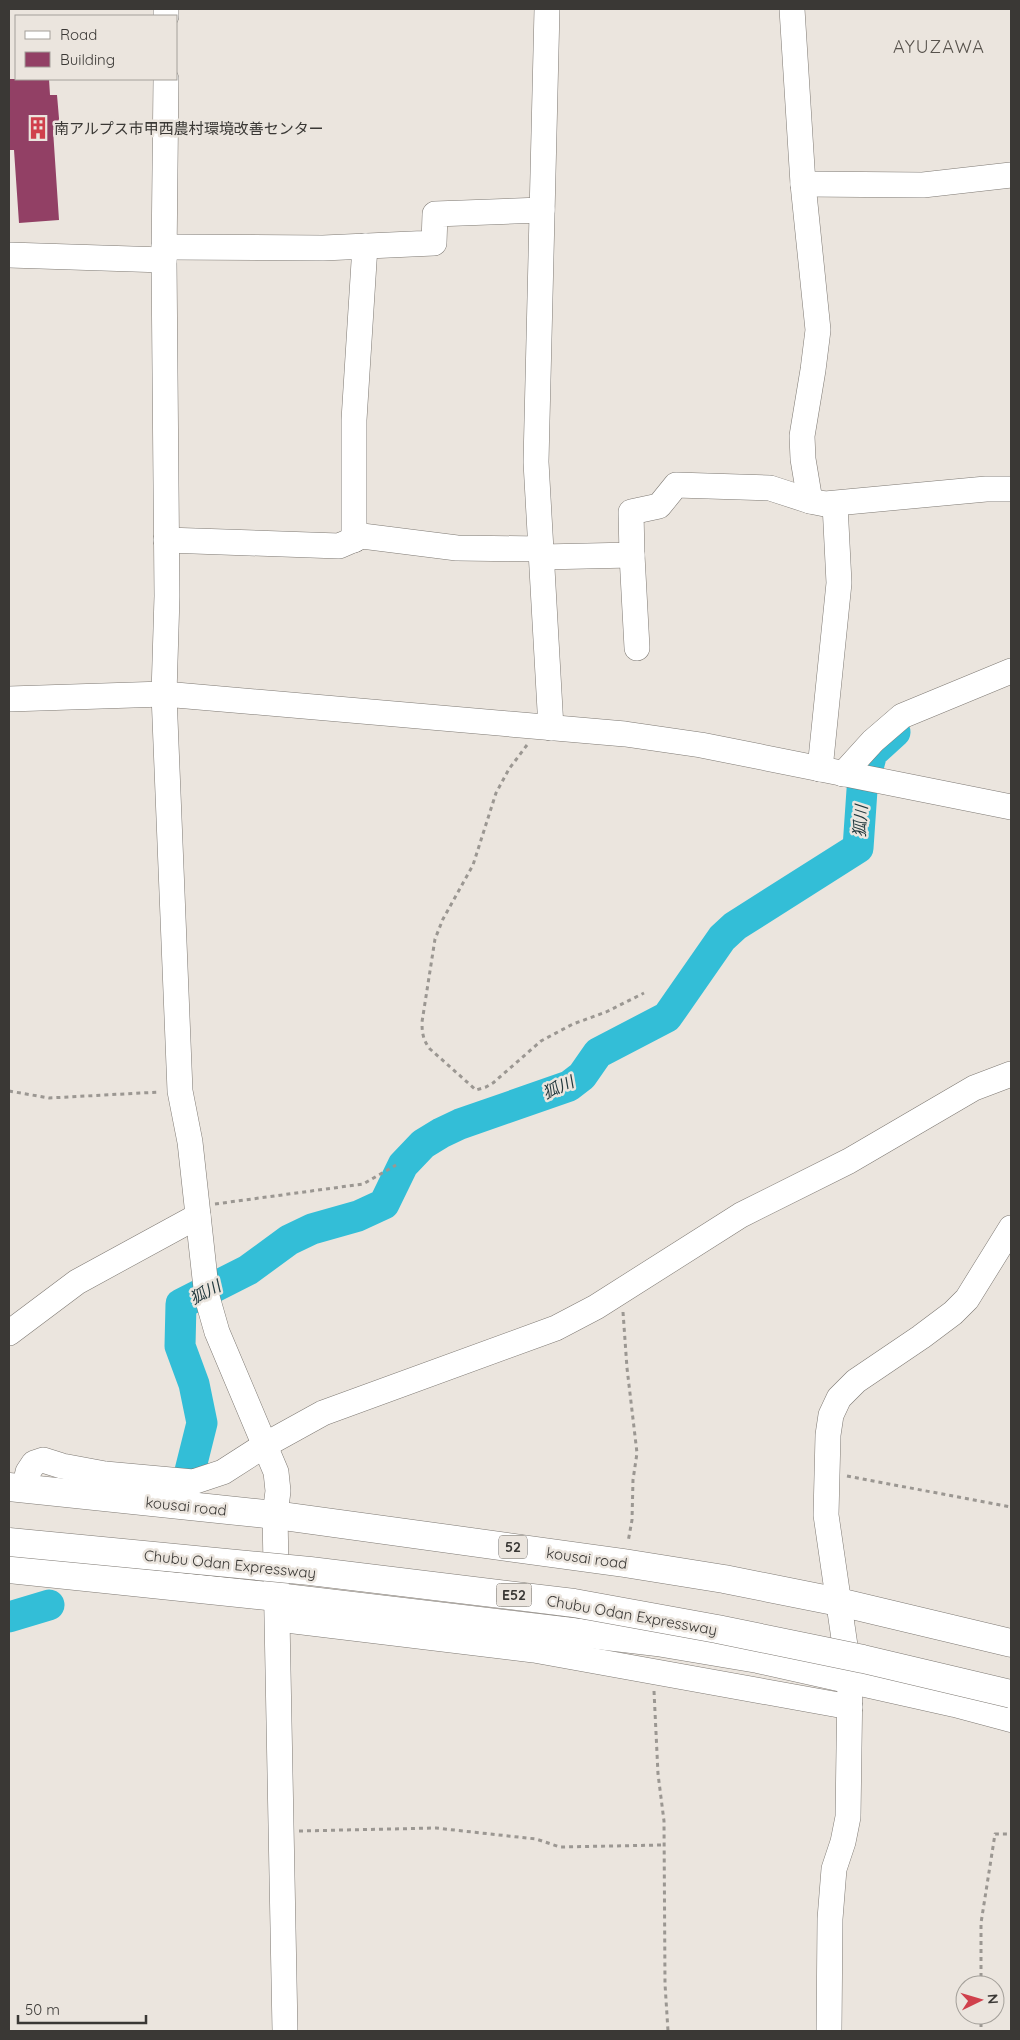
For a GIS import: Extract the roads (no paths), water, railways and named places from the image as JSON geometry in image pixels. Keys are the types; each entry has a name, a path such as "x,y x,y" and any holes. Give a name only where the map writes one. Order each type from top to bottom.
{"highway":[{"name":"kousai road","path":"16,1488 275,1514 624,1563 724,1579 839,1602 1011,1643"},
{"name":"Chubu Odan Expressway","path":"9,1542 329,1573 574,1603 717,1629 863,1659 1011,1694"},
{"path":"9,1569 277,1608 657,1642 758,1659 1011,1718"}],"street":[{"path":"546,727 542,553 536,462 547,9"},
{"path":"792,9 804,184 818,330 814,370 802,436 803,459 810,502"},
{"path":"166,80 164,254 167,596 164,694 180,1090 190,1142 206,1286 217,1332 276,1472 278,1491 275,1514 285,2031"},
{"path":"804,184 923,185 1011,176"},
{"path":"9,255 164,254 434,243 435,214 542,210"},
{"path":"354,540 354,420 366,246"},
{"path":"637,648 631,512 659,506 676,486 770,488 810,502 835,504 986,489 1011,489"},
{"path":"835,504 840,583 836,772"},
{"path":"166,540 339,546 362,536 457,548 542,553 632,555"},
{"path":"836,772 902,716 1011,671"},
{"path":"9,699 164,694 625,734 692,744 1011,807"},
{"path":"16,1488 34,1463 43,1460 62,1466 105,1474 193,1482 223,1472 323,1413 556,1328 622,1292 741,1215 849,1161 974,1088 1011,1074"},
{"path":"9,1333 77,1282 198,1212"},
{"path":"829,2031 830,1919 834,1869 843,1842 848,1817 850,1707 850,1680 826,1515 828,1435 831,1415 839,1398 856,1381 921,1337 953,1313 967,1299 1011,1228"},
{"path":"277,1608 653,1670 850,1707"}],"waterway":[{"name":"狐川","path":"190,1471 202,1423 194,1384 180,1346 181,1304 248,1270 289,1240 312,1229 358,1216 384,1204 403,1165 423,1144 460,1124 569,1086 582,1076 598,1053 667,1017 722,938 735,926 858,848 862,790 872,753 895,732"},
{"name":"狐川","path":"9,1617 49,1605"}],"place":[{"name":"南アルプス市甲西農村環境改善センター","path":"38,128"}],"district":[{"name":"AYUZAWA","path":"939,46"}]}
